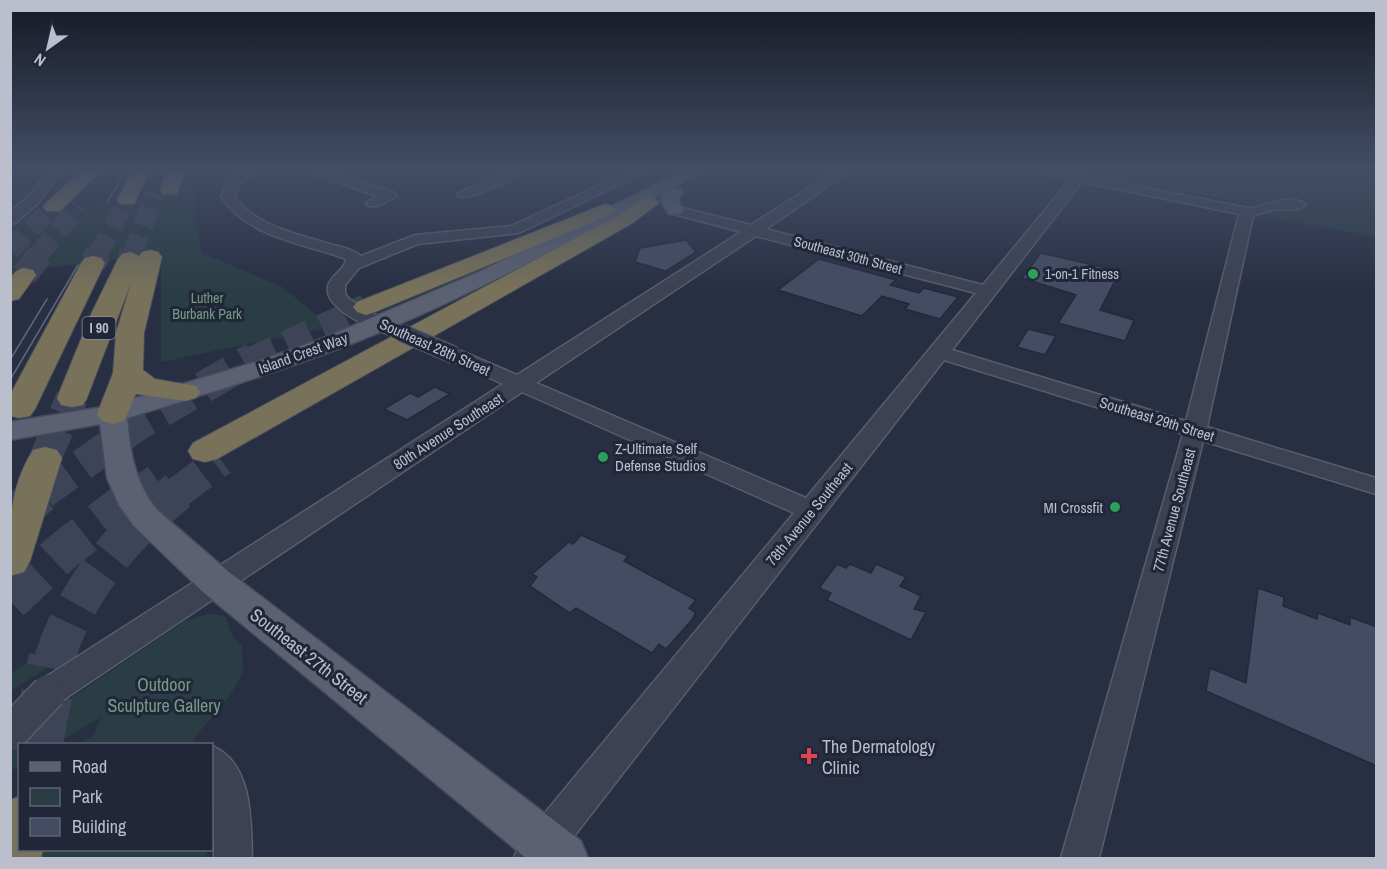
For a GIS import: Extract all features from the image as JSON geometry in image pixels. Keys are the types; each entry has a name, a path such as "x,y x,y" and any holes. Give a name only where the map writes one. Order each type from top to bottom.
{"highway":[{"path":"383,321 624,210"},
{"path":"624,220 635,210"},
{"path":"213,456 520,276 624,220 649,210"},
{"name":"I 90","path":"72,398 105,312 140,258 130,333 128,373"},
{"path":"15,420 93,263"},
{"path":"113,414 128,373 146,387 185,392"},
{"path":"10,561 45,458"},
{"path":"13,858 18,833"}],"main road":[{"name":"Island Crest Way","path":"15,420 113,414 271,365 383,321 488,275 526,262 627,210"},
{"name":"Southeast 27th Street","path":"113,414 115,456 122,480 134,504 156,529 199,562 216,582 548,853"}],"street":[{"path":"10,220 22,210"},
{"path":"236,210 246,217 352,256 355,264 415,240 514,230 559,210"},
{"name":"Southeast 30th Street","path":"698,210 754,230 987,291"},
{"name":"80th Avenue Southeast","path":"10,710 49,693 786,210"},
{"name":"78th Avenue Southeast","path":"548,853 812,511 1054,210"},
{"path":"1239,210 1247,212 1261,210"},
{"name":"77th Avenue Southeast","path":"1080,858 1195,430 1247,212"},
{"name":"Southeast 28th Street","path":"355,264 337,284 334,293 345,305 812,511"},
{"name":"Southeast 29th Street","path":"938,352 1377,486"},
{"name":"80th Avenue Southeast","path":"10,733 49,693"},
{"path":"213,764 228,786 233,858"}],"green space":[{"name":"Luther Burbank Park","path":"11,210 16,210 14,212 38,210 195,210 202,253 282,287 332,327 161,362 161,254 45,268 11,277"},
{"path":"1256,210 1376,210 1376,237 1268,217"},
{"name":"Outdoor Sculpture Gallery","path":"208,614 225,616 232,636 242,645 243,673 229,697 194,738 194,743 81,743 93,736 101,717 57,743 18,743 18,767 11,771 11,739 185,621"},
{"path":"48,649 71,653 11,691 11,673"},
{"path":"41,851 206,851 207,858 39,858"}],"building":[{"path":"686,240 696,252 666,271 635,262 640,248"},
{"path":"1041,253 1115,270 1119,273 1100,310 1134,320 1125,341 1058,323 1076,295 1022,278"},
{"path":"819,259 896,280 890,285 919,293 924,288 958,297 940,319 905,309 909,304 882,296 862,316 778,290"},
{"path":"1028,329 1056,336 1045,355 1017,347"},
{"path":"435,387 450,394 407,420 384,409 410,393 418,397"},
{"path":"581,535 628,556 624,561 696,600 689,608 696,613 666,649 659,644 652,653 576,608 570,613 530,586 537,577 532,574 569,542 573,544"},
{"path":"837,564 846,568 850,564 871,573 876,564 906,577 900,586 921,596 914,609 926,612 911,640 827,600 831,593 819,588"},
{"path":"1258,588 1284,597 1283,606 1317,619 1318,613 1350,625 1350,617 1377,627 1377,766 1206,691 1210,668 1246,683"}],"tunnel":[{"path":"10,250 50,210"},
{"path":"39,254 76,210"},
{"path":"98,254 122,210"},
{"path":"132,254 149,210"},
{"path":"24,275 41,253"},
{"path":"93,263 99,253"},
{"path":"130,259 132,253"},
{"path":"251,360 366,307"},
{"path":"43,493 136,426 254,358"},
{"path":"45,458 72,398"},
{"path":"177,493 221,460"},
{"path":"138,493 157,480"},
{"path":"10,519 44,491"},
{"path":"10,601 62,552 140,491"},
{"path":"54,660 75,610 103,566 138,527 178,491"},
{"path":"37,743 54,658"}],"tram line":[{"path":"10,380 78,265"},
{"path":"10,360 47,299"}],"place":[{"name":"1-on-1 Fitness","path":"1033,274"},
{"name":"Z-Ultimate Self Defense Studios","path":"603,457"},
{"name":"MI Crossfit","path":"1115,507"},
{"name":"The Dermatology Clinic","path":"809,756"}]}
